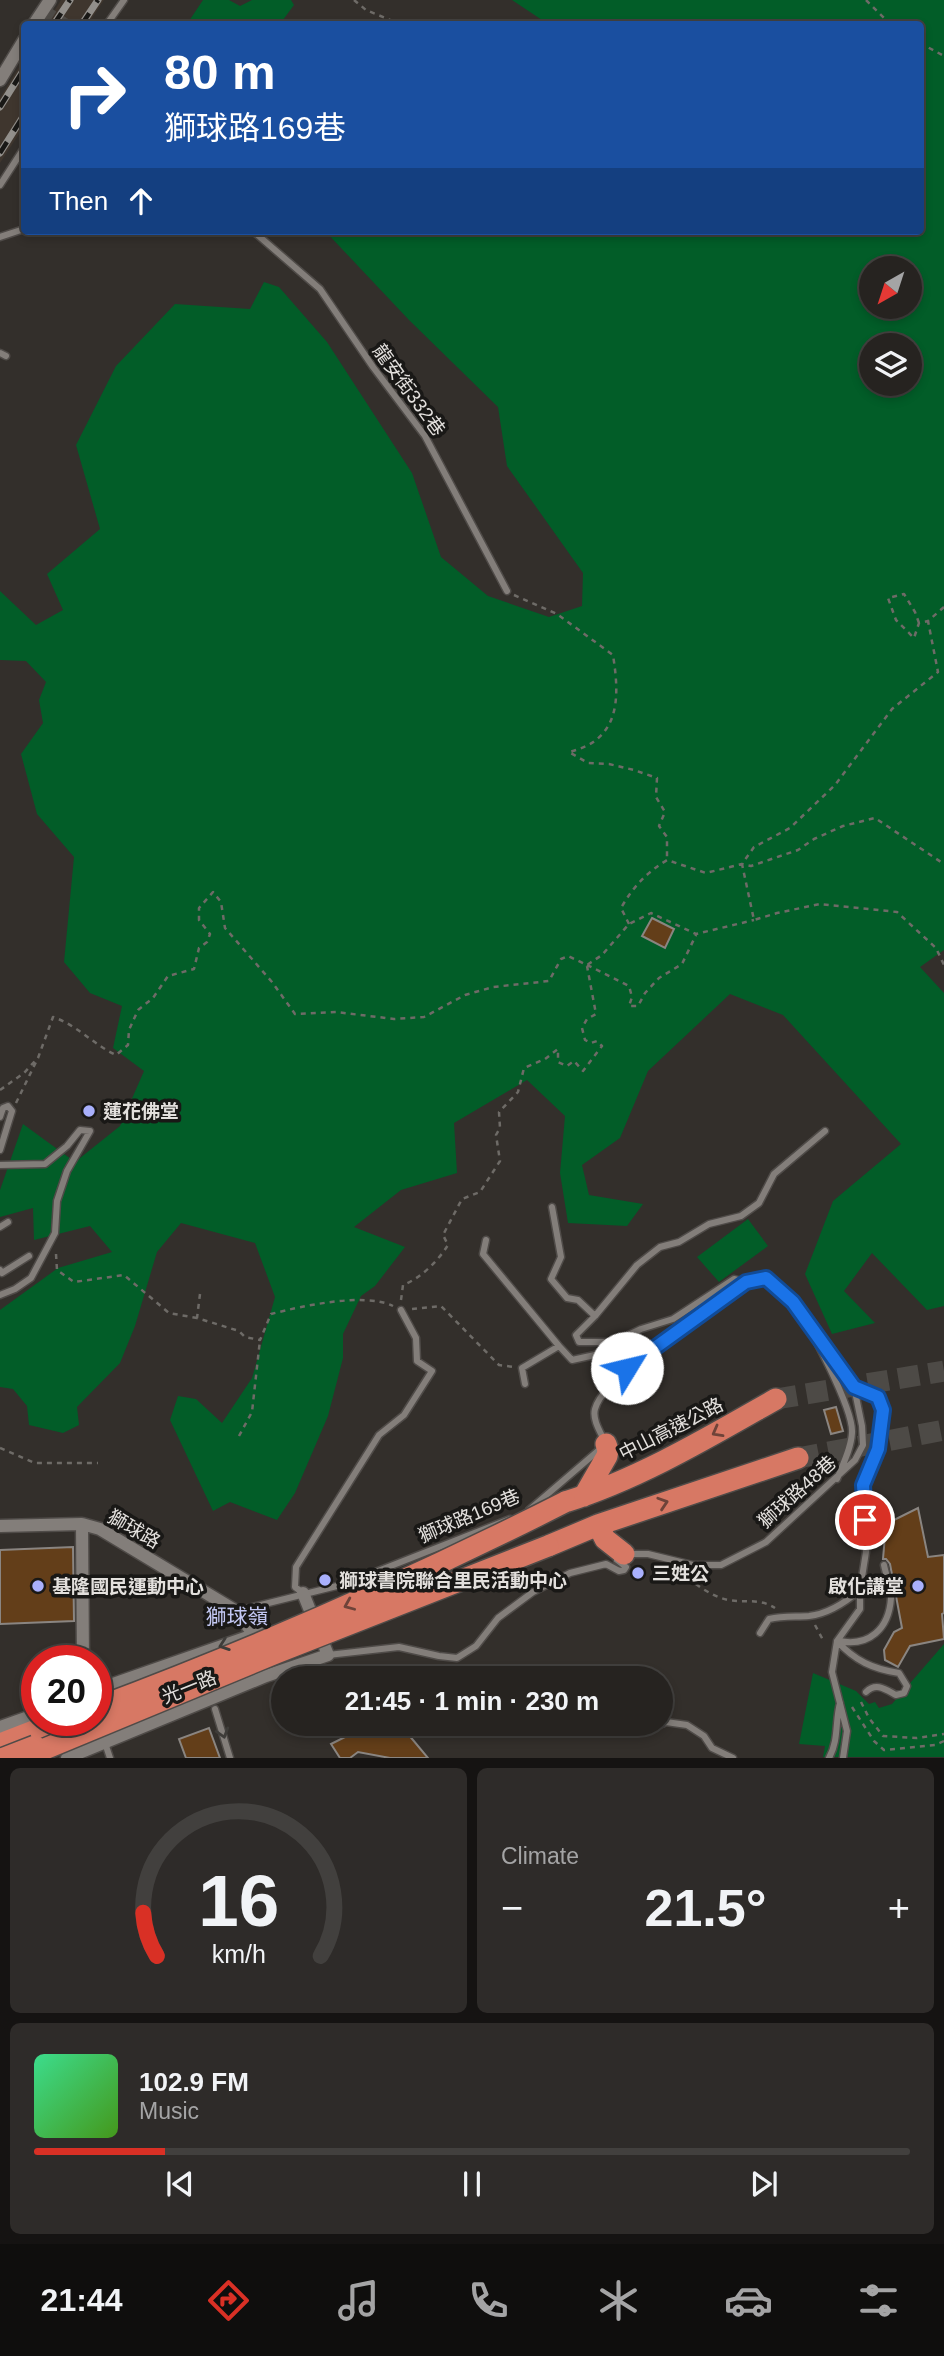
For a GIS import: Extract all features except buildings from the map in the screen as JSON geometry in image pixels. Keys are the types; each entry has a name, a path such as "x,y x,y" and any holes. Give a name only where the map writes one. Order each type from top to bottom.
{"highway":[{"name":"中山高速公路","path":"112,1702 200,1669 455,1558 584,1495 691,1447 776,1399"},
{"path":"606,1444 607,1456 584,1495 606,1522 605,1539 618,1550"},
{"path":"23,1758 606,1522 798,1458"},
{"path":"4,1758 123,1716"},
{"path":"0,1742 21,1730"}],"street":[{"path":"36,21 50,0"},
{"path":"0,80 21,45"},
{"path":"82,1524 83,1645"},
{"name":"獅球路","path":"0,1526 82,1524 100,1529 236,1611"},
{"path":"303,1593 328,1655"},
{"path":"236,1611 254,1635 266,1676"},
{"name":"光一路","path":"112,1684 312,1616"},
{"name":"光一路","path":"67,1758 266,1676 328,1655"},
{"path":"0,1727 21,1725"}],"lane":[{"path":"109,21 124,0"},
{"path":"0,185 21,153"},
{"path":"0,237 21,230"},
{"name":"龍安街332巷","path":"258,235 320,289 373,367 425,436 507,591"},
{"path":"0,1116 3,1108 8,1106 12,1111 0,1150"},
{"path":"0,1165 45,1164 67,1146 79,1130 90,1131 67,1171 57,1201 55,1233 31,1278 0,1295"},
{"path":"613,1342 579,1342 576,1335 596,1317 637,1265 660,1247 679,1242 709,1224 741,1216 759,1203 774,1174 825,1131"},
{"path":"552,1207 561,1256 551,1279 567,1298 578,1300 596,1317"},
{"path":"0,1227 8,1222"},
{"path":"486,1240 483,1254 572,1360 594,1356 613,1342 641,1329 673,1319 734,1279 746,1282"},
{"path":"0,1270 2,1273 29,1256"},
{"path":"606,1444 594,1417 596,1406 619,1374 746,1282 766,1278 793,1302 854,1387"},
{"path":"303,1593 295,1587 296,1567 379,1435 404,1415 432,1371 417,1362 416,1338 401,1310"},
{"path":"813,1332 849,1415 853,1431 849,1450 836,1479"},
{"path":"526,1384 522,1368 559,1346"},
{"name":"獅球路48巷","path":"618,1550 705,1566 721,1565 766,1542 855,1460 863,1445 854,1387"},
{"name":"獅球路48巷","path":"843,1758 847,1731 832,1672 837,1641 860,1609 866,1552 863,1485 878,1449 883,1410 878,1397 854,1387"},
{"name":"獅球路169巷","path":"526,1512 606,1444"},
{"name":"獅球路169巷","path":"236,1611 345,1584 515,1517"},
{"path":"328,1655 399,1647 457,1658 477,1646 498,1618 533,1592 570,1573 606,1564 620,1571 624,1570 626,1567 614,1558 618,1550"},
{"path":"837,1641 854,1644 864,1641 876,1634 883,1623 891,1598 884,1565"},
{"path":"760,1633 769,1619 786,1615 812,1616 848,1600 860,1590"},
{"path":"837,1641 850,1655 866,1665 899,1673 907,1686 904,1693 896,1695 879,1686 871,1687 866,1692"},
{"path":"829,1758 837,1733 840,1703"},
{"path":"215,1709 230,1758"},
{"path":"673,1723 687,1725 704,1736 712,1748 733,1758"},
{"path":"102,1736 110,1758"}],"path":[{"path":"354,0 366,10 393,21"},
{"path":"866,0 888,21"},
{"path":"924,45 944,56"},
{"path":"507,591 530,604 557,614 613,655 617,683 616,705 606,733 582,749 569,752 588,763 609,764 657,778 656,797 665,812 659,826 667,837 667,860"},
{"path":"904,594 919,623 914,638 896,620 888,598 904,594"},
{"path":"919,623 928,621 944,607"},
{"path":"754,920 742,864 754,847 790,828 835,785 892,709 938,672 928,621"},
{"path":"667,860 706,873 742,864 751,866 798,850 814,839 843,826 875,818 944,864"},
{"path":"629,924 621,908 633,888 651,870 667,860"},
{"path":"12,1111 38,1058 53,1017 116,1055 128,1045 129,1030 138,1010 153,998 168,976 194,969 199,947 207,942 210,934 199,920 199,908 213,892 220,902 225,928 272,982 295,1014 336,1012 394,1019 424,1017 465,995 493,987 549,981 561,959 568,956 629,986 632,997 629,1006 638,1006 645,993 659,978 682,964 696,934"},
{"path":"587,965 603,954 629,924 651,914 696,934 777,912 820,904 897,912 936,948 944,965"},
{"path":"401,1310 403,1285 419,1279 433,1262 441,1257 448,1245 443,1235 462,1199 480,1192 500,1161 496,1135 500,1128 499,1112 518,1091 524,1068 545,1059 558,1049 558,1062 567,1066 573,1061 583,1071 602,1046 597,1041 591,1043 585,1040 582,1028 587,1019 596,1014 587,965"},
{"path":"0,1090 24,1073 38,1058"},
{"path":"55,1233 57,1270 74,1282 124,1275 169,1313 197,1318 239,1331 245,1337 260,1340"},
{"path":"197,1318 200,1294"},
{"path":"239,1436 252,1412 260,1340 271,1314 309,1304 380,1300 401,1310 441,1306 499,1365 522,1368"},
{"path":"0,1448 35,1463 98,1463"},
{"path":"668,1560 701,1588 726,1600 765,1601 786,1615"},
{"path":"812,1616 817,1632 823,1640 837,1641"},
{"path":"866,1692 861,1703 883,1736 917,1738 944,1734"},
{"path":"849,1703 874,1741 884,1751 944,1741"}],"shaded area":[{"path":"61,0 104,0 90,21 48,21"},
{"path":"21,64 21,131 0,163 0,98"}],"green space":[{"path":"203,0 229,0 240,6 252,0 291,0 294,5 282,21 189,21"},
{"path":"512,0 944,0 944,950 920,967 944,993 944,1306 927,1310 872,1253 844,1291 875,1323 832,1334 805,1274 833,1201 901,1144 783,1015 730,994 648,1071 620,1138 582,1165 589,1195 643,1204 627,1226 568,1223 560,1173 565,1116 527,1080 454,1123 457,1173 401,1190 354,1227 405,1247 375,1286 361,1296 343,1334 343,1358 328,1416 295,1493 277,1520 230,1502 213,1511 170,1420 178,1396 196,1399 222,1423 252,1378 275,1297 255,1243 181,1223 157,1252 135,1326 120,1363 77,1407 79,1425 63,1433 29,1425 27,1406 13,1389 0,1387 0,1310 58,1268 112,1252 90,1226 34,1240 33,1208 0,1217 0,1190 23,1124 75,1162 120,1126 144,1071 113,1048 122,1006 90,993 64,962 74,857 37,814 21,754 43,723 39,700 46,682 26,661 0,660 0,591 36,625 63,610 47,574 100,529 76,445 116,366 175,304 250,309 264,282 279,287 327,342 412,473 441,557 488,596 549,617 582,606 583,573 507,466 498,407 409,320 329,235 924,235 924,21 544,21"},
{"path":"748,1219 768,1246 719,1282 697,1257"},
{"path":"944,1644 944,1757 823,1757 825,1746 799,1744 813,1673 856,1691 869,1704 875,1702 879,1708 892,1704"}],"tunnel":[{"path":"43,10 60,21"},
{"path":"776,1399 944,1371"},
{"path":"798,1458 944,1430"}],"railway":[{"path":"56,21 70,0"},
{"path":"84,21 98,0"},
{"path":"0,107 21,74"},
{"path":"0,153 21,120"}],"place":[{"name":"蓮花佛堂","path":"89,1111"},
{"name":"三姓公","path":"638,1573"},
{"name":"獅球書院聯合里民活動中心","path":"325,1580"},
{"name":"基隆國民運動中心","path":"38,1586"},
{"name":"啟化講堂","path":"918,1586"}],"district":[{"name":"獅球嶺","path":"237,1616"}],"route":[{"path":"627,1368 746,1282 766,1278 793,1302 854,1387 878,1397 883,1410 878,1449 863,1485 865,1520"}]}
